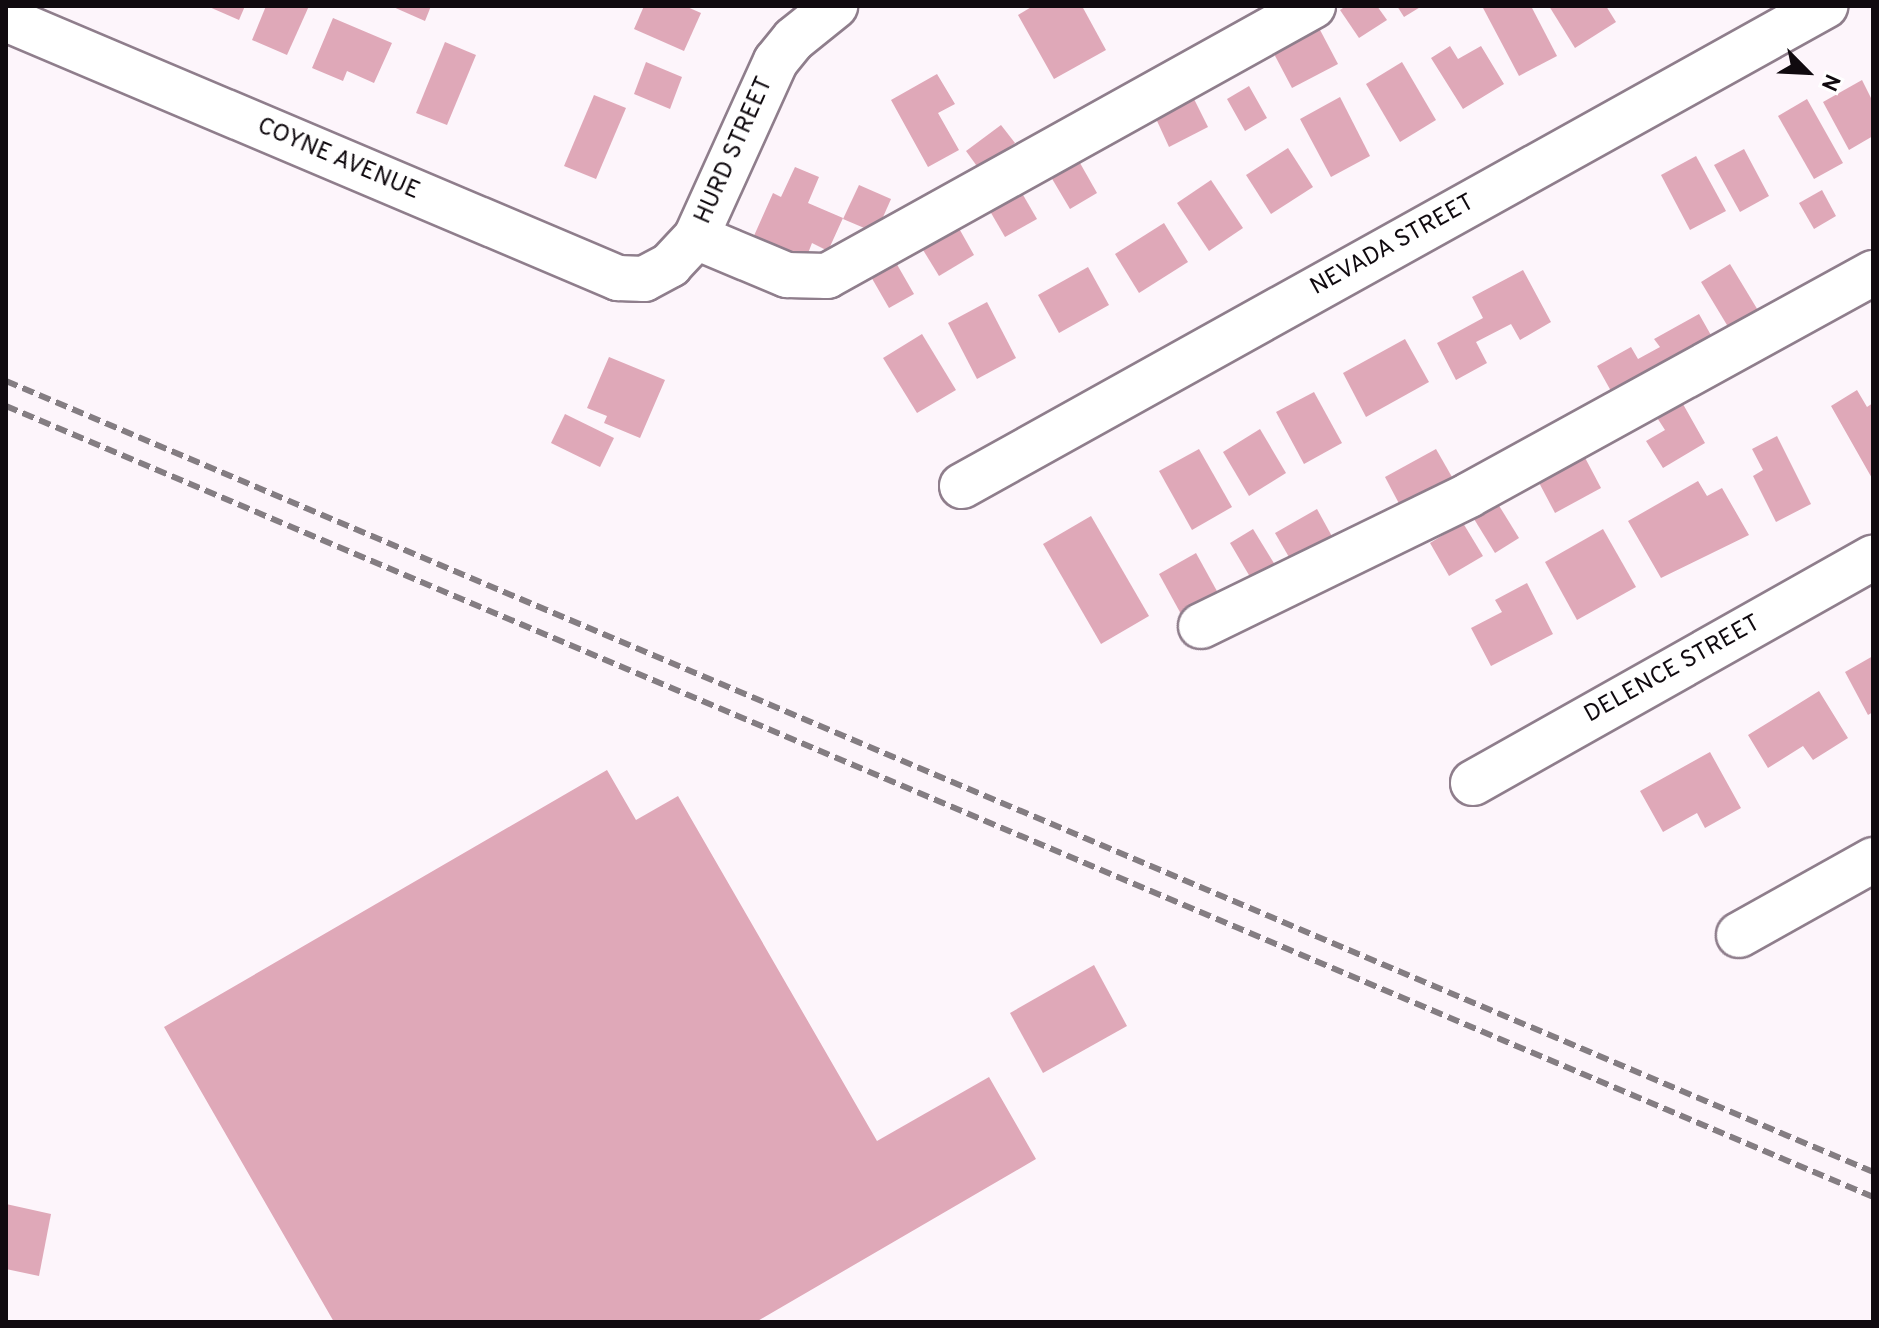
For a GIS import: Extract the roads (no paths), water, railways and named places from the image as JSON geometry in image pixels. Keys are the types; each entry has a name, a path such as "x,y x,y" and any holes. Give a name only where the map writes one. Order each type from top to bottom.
{"street":[{"name":"HURD STREET","path":"683,251 776,61 794,39 835,6"},
{"path":"683,251 787,275 827,276 1313,6"},
{"name":"NEVADA STREET","path":"962,486 1825,6"},
{"name":"COYNE AVENUE","path":"6,19 618,278 644,279 683,251"},
{"path":"1201,626 1455,502 1873,273"},
{"name":"DELENCE STREET","path":"1473,783 1873,558"},
{"path":"1739,935 1873,860"}],"railway":[{"path":"6,381 1873,1172"},
{"path":"6,406 1873,1197"}]}
